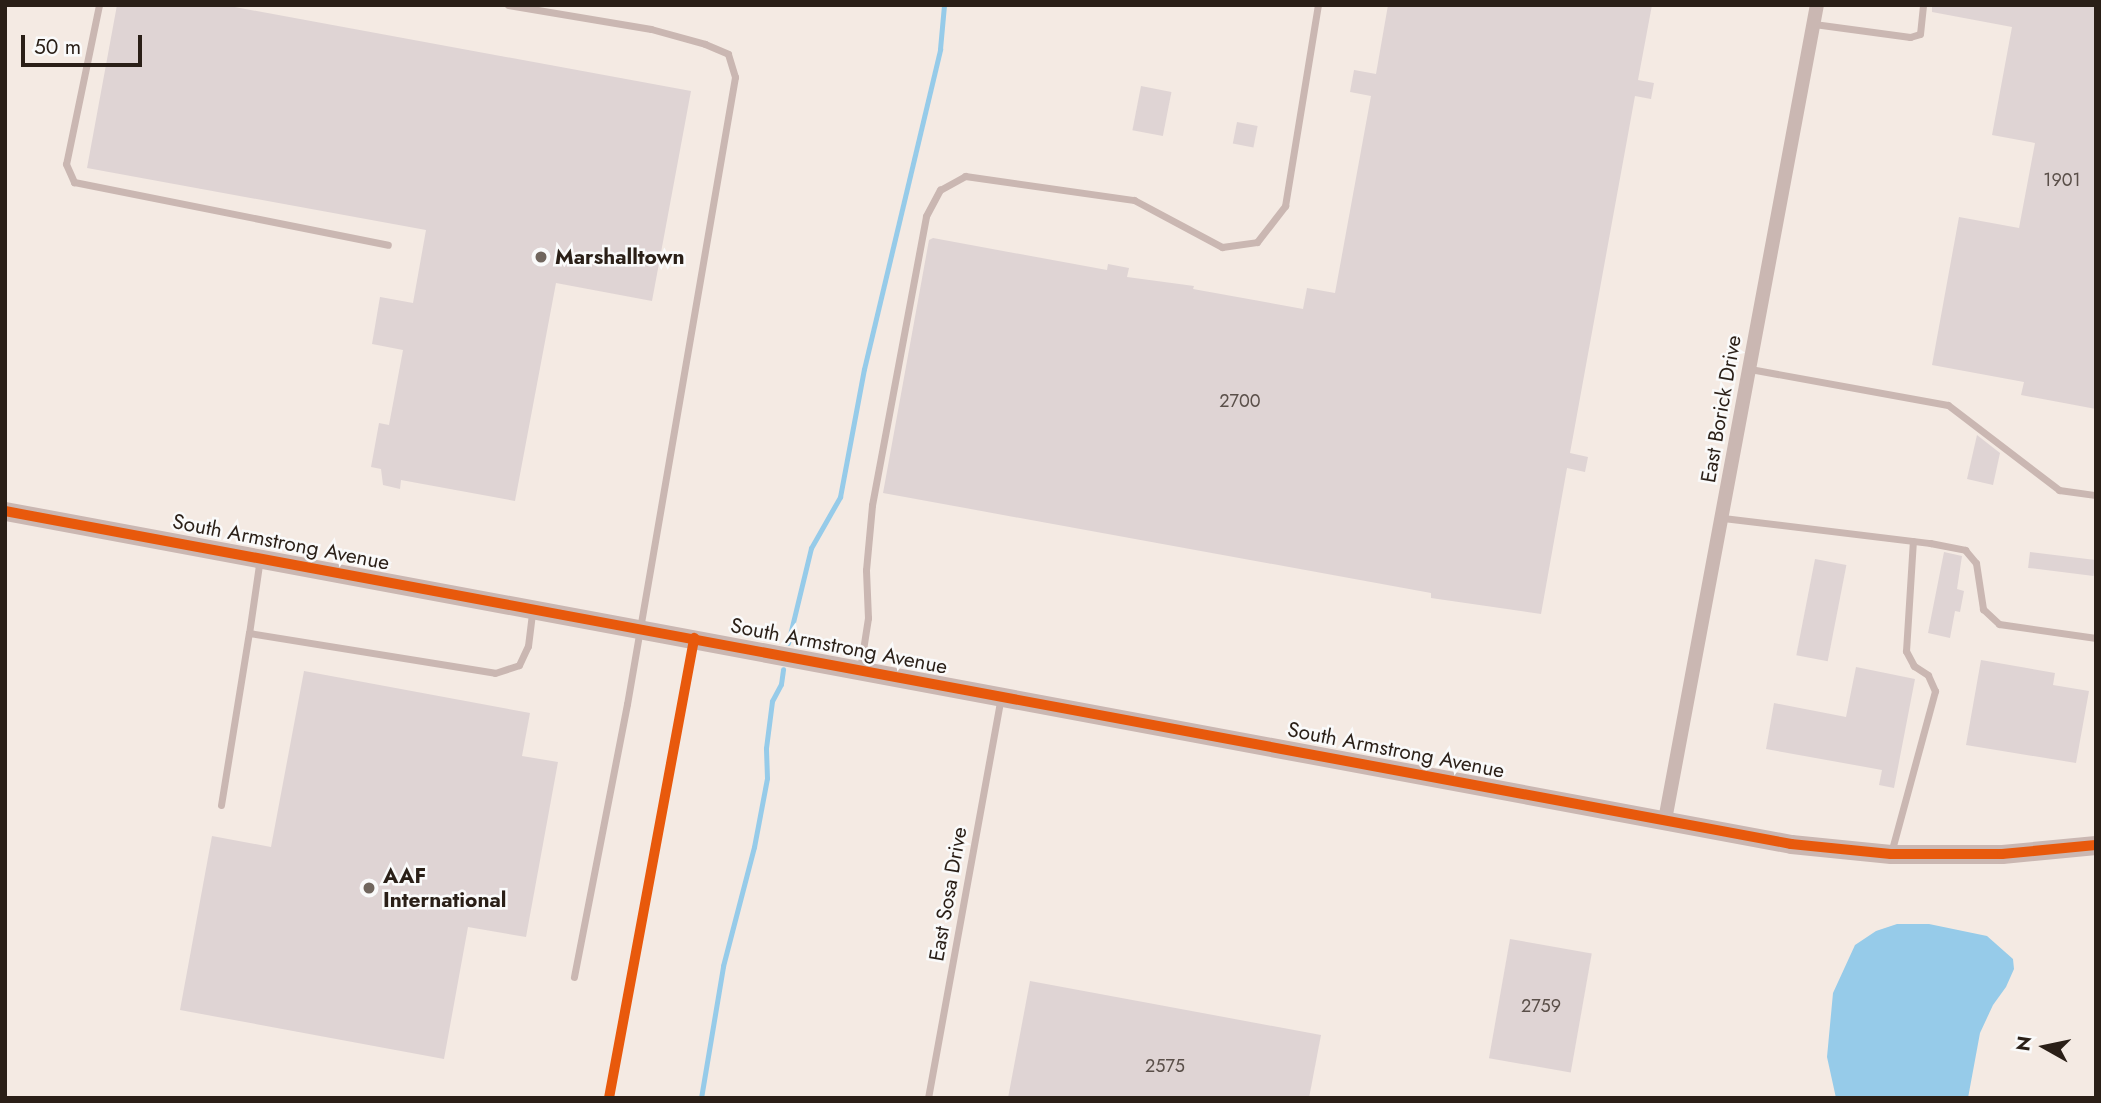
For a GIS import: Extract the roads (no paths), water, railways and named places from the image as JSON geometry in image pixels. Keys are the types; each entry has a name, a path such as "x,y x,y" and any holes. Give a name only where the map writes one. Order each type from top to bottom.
{"street":[{"name":"East Borick Drive","path":"1665,820 1817,5"},
{"name":"South Armstrong Avenue","path":"5,511 1791,844 1891,854 2003,854 2096,845"}],"lane":[{"path":"99,5 66,164 74,182 388,245"},
{"path":"508,5 650,29 705,44 728,54 735,77 640,628 574,977"},
{"path":"860,670 868,618 866,570 872,505 926,216 940,190 965,176 1134,200 1222,247 1257,242 1285,206 1318,5"},
{"path":"1814,24 1910,37 1920,34 1923,5"},
{"path":"1750,369 1948,405 2059,490 2096,495"},
{"path":"1723,518 1913,541 1965,550 1976,563 1983,609 2000,624 2096,638"},
{"path":"1891,854 1905,794 1935,691 1928,675 1914,666 1906,651 1913,541"},
{"path":"220,805 260,558"},
{"path":"249,633 495,673 519,666 528,646 533,608"},
{"name":"East Sosa Drive","path":"928,1098 1001,696"}],"water":[{"path":"1897,924 1929,924 1987,936 2013,959 2014,969 2006,987 1993,1005 1980,1033 1968,1098 1836,1098 1827,1057 1833,993 1855,945 1876,931"}],"waterway":[{"path":"788,643 811,548 840,497 864,369 940,49 944,5"},
{"path":"701,1098 723,966 754,847 767,778 766,748 772,701 781,684 783,669"}],"place":[{"name":"Marshalltown","path":"541,257"},
{"name":"AAF International","path":"369,888"}]}
